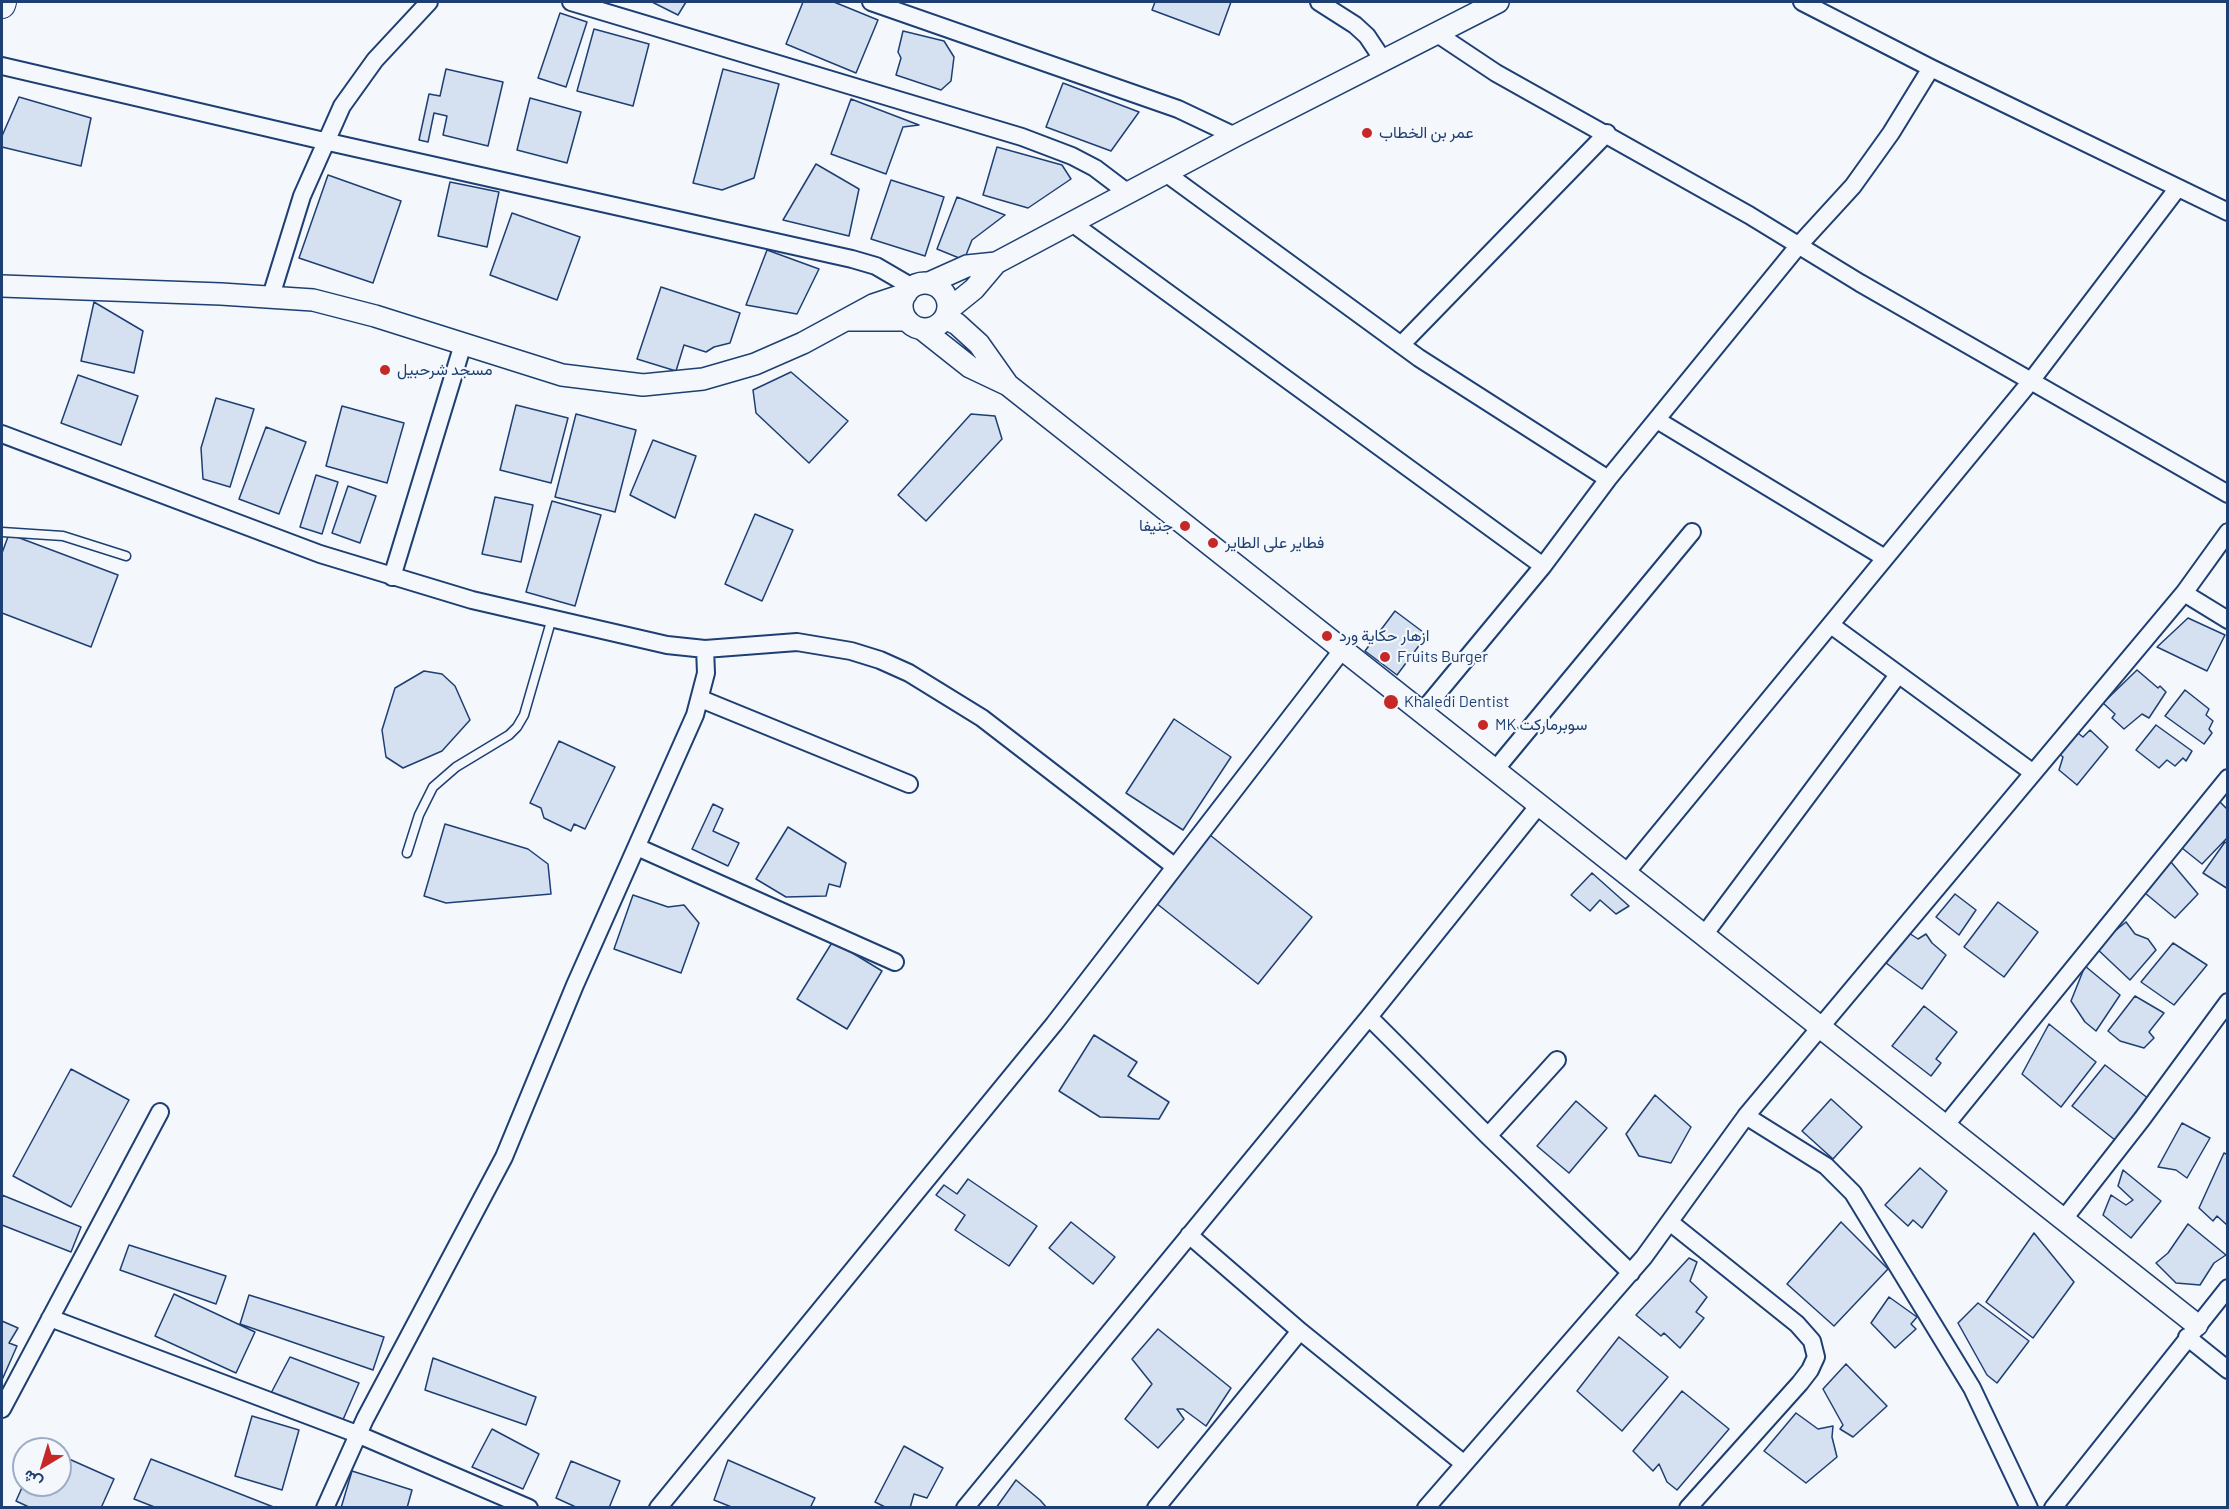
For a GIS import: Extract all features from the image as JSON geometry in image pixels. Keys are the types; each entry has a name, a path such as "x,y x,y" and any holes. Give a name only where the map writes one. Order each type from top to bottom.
{"street":[{"path":"272,296 302,195 324,141 342,106 363,75 429,2"},
{"path":"571,2 1022,137 1072,156 1095,168 1128,193"},
{"path":"871,2 1178,109 1235,136"},
{"path":"1319,2 1355,25 1376,47 1383,60"},
{"path":"2,286 272,296 313,300 350,309 535,368 589,380 643,385 672,384 713,377 756,364 803,343 873,305 967,267 996,263 1235,136 1498,2"},
{"path":"1802,2 1931,68 2228,212"},
{"path":"1436,33 1496,73 1607,133 1860,283 2228,494"},
{"path":"2,66 324,141 852,259 883,269 916,288 944,293 947,314 979,344 1008,385"},
{"path":"1422,712 1543,566 1608,479 1799,245 1866,168 1931,68"},
{"path":"1401,345 1607,133"},
{"path":"1167,174 1401,345 1608,479"},
{"path":"1626,873 2031,381 2177,189"},
{"path":"1072,223 1543,566"},
{"path":"843,320 939,325 996,263"},
{"path":"916,288 903,311 914,324 970,367 1008,385 1945,1126 2063,1220 2192,1331 2228,1370"},
{"path":"392,577 463,344"},
{"path":"1657,420 1885,558"},
{"path":"2,434 282,541 472,600 667,645 705,649 773,642 824,645 851,651 909,674 982,718 1174,866"},
{"path":"1495,770 1692,532"},
{"path":"1426,1508 1631,1273 1671,1223 1746,1116 2184,593 2228,532"},
{"path":"2184,593 2228,620"},
{"path":"1831,625 2032,772"},
{"path":"325,1508 357,1434 504,1157 556,1028 701,699 706,673 705,649"},
{"path":"658,1508 1054,1024 1343,650"},
{"path":"1704,935 1898,675"},
{"path":"701,699 909,784"},
{"path":"1945,1126 2228,778"},
{"path":"965,1508 1369,1017 1539,805"},
{"path":"637,847 896,962"},
{"path":"2063,1220 2142,1119 2228,1002"},
{"path":"1369,1017 1488,1136 1631,1273"},
{"path":"1488,1136 1557,1060"},
{"path":"2,1409 160,1112"},
{"path":"1746,1116 1826,1166 1853,1193 1972,1388 2029,1508"},
{"path":"1671,1223 1797,1324 1812,1341 1816,1357 1805,1377 1688,1508"},
{"path":"1189,1235 1300,1331 1463,1463"},
{"path":"2053,1508 2228,1288"},
{"path":"50,1318 357,1434 529,1508"},
{"path":"1156,1508 1300,1331"}],"lane":[{"path":"2,532 63,536 126,556"},
{"path":"407,853 419,815 433,787 456,767 500,741 517,727 524,715 552,618"}],"building":[{"path":"652,2 686,2 678,15"},
{"path":"803,2 834,2 878,20 856,73 786,44"},
{"path":"1155,2 1231,2 1219,35 1152,10"},
{"path":"560,13 587,22 566,87 538,78"},
{"path":"594,29 649,44 633,106 577,91"},
{"path":"903,31 944,41 954,57 951,81 941,90 896,75 901,58 898,52"},
{"path":"446,69 503,82 488,146 443,135 447,116 434,113 428,142 419,140 429,94 440,96"},
{"path":"723,69 779,84 754,178 722,190 693,183"},
{"path":"1063,83 1139,112 1111,151 1046,127"},
{"path":"19,97 91,118 81,166 2,147 2,136"},
{"path":"530,98 581,112 567,163 517,150"},
{"path":"851,99 919,125 903,127 886,174 831,154"},
{"path":"997,147 1062,165 1071,179 1028,208 983,195"},
{"path":"816,164 859,189 849,236 783,220"},
{"path":"328,175 401,201 373,283 299,258"},
{"path":"891,180 944,197 925,256 871,239"},
{"path":"450,182 499,192 487,247 438,236"},
{"path":"957,197 1005,215 972,240 964,260 937,249"},
{"path":"512,213 580,237 557,300 490,275"},
{"path":"767,250 819,269 797,314 746,305"},
{"path":"661,287 740,313 730,343 714,347 706,352 684,345 676,371 637,359"},
{"path":"94,302 143,331 134,373 81,361"},
{"path":"791,372 848,421 809,463 756,413 753,390"},
{"path":"78,375 138,396 121,445 61,423"},
{"path":"216,398 254,409 230,487 203,479 201,448"},
{"path":"516,405 568,418 551,483 500,470"},
{"path":"342,406 404,423 387,483 326,466"},
{"path":"576,414 636,430 615,512 555,497"},
{"path":"971,414 995,416 1002,439 926,521 898,495"},
{"path":"266,427 306,442 279,514 239,499"},
{"path":"653,440 696,456 675,518 630,495"},
{"path":"316,475 338,482 322,534 300,527"},
{"path":"348,486 376,496 360,543 332,533"},
{"path":"495,497 533,505 521,562 482,554"},
{"path":"552,501 601,515 575,606 526,592"},
{"path":"755,514 793,530 762,601 725,584"},
{"path":"9,534 118,575 91,647 2,613 2,553"},
{"path":"1395,611 1427,635 1397,675 1365,651"},
{"path":"2188,618 2225,635 2207,671 2157,647"},
{"path":"2137,670 2166,692 2149,718 2142,714 2124,729 2112,718 2115,714 2103,703"},
{"path":"424,671 442,674 455,686 470,720 442,751 403,768 386,757 382,730 395,688"},
{"path":"2185,690 2209,709 2206,715 2213,721 2209,729 2212,733 2204,744 2165,716"},
{"path":"1174,719 1231,757 1183,830 1126,793"},
{"path":"2156,725 2192,751 2186,761 2183,758 2175,766 2167,760 2159,768 2136,750"},
{"path":"2074,730 2083,737 2090,730 2108,747 2077,785 2059,770 2063,757 2056,751"},
{"path":"559,741 615,767 585,829 574,824 571,831 544,818 541,808 530,803"},
{"path":"2218,800 2228,810 2228,837 2202,864 2177,844"},
{"path":"713,804 723,809 713,831 739,843 728,866 692,849"},
{"path":"445,824 528,849 548,864 551,894 446,903 424,896"},
{"path":"788,827 846,863 840,887 829,884 826,896 786,897 756,879"},
{"path":"1210,835 1312,917 1258,984 1156,903"},
{"path":"2225,842 2228,844 2228,889 2203,873"},
{"path":"2171,862 2198,894 2175,918 2145,893"},
{"path":"1592,873 1629,906 1616,914 1600,900 1590,911 1571,895"},
{"path":"1955,894 1976,910 1959,935 1936,917"},
{"path":"633,895 668,907 684,905 699,923 681,973 614,949"},
{"path":"1998,902 2038,932 2004,977 1964,947"},
{"path":"2126,922 2135,934 2148,939 2156,950 2130,980 2095,947"},
{"path":"1909,933 1918,939 1926,934 1932,943 1946,955 1922,989 1886,963"},
{"path":"833,941 882,971 847,1029 797,999"},
{"path":"2173,943 2207,965 2174,1005 2141,982"},
{"path":"2085,966 2120,995 2096,1031 2085,1022 2071,1001"},
{"path":"2135,996 2164,1013 2149,1032 2154,1038 2144,1048 2120,1041 2108,1031"},
{"path":"1924,1006 1957,1032 1936,1059 1941,1063 1931,1076 1892,1046"},
{"path":"2049,1024 2096,1062 2061,1107 2022,1074"},
{"path":"1094,1035 1137,1062 1128,1076 1169,1102 1159,1119 1100,1117 1059,1091"},
{"path":"2105,1065 2149,1099 2115,1140 2072,1106"},
{"path":"71,1069 129,1100 71,1207 13,1176"},
{"path":"1655,1095 1691,1127 1671,1163 1639,1156 1626,1134"},
{"path":"1831,1099 1862,1127 1833,1159 1802,1131"},
{"path":"1576,1101 1607,1128 1569,1173 1537,1146"},
{"path":"2182,1123 2210,1138 2187,1178 2176,1170 2158,1167"},
{"path":"2224,1153 2228,1155 2228,1226 2217,1216 2213,1221 2199,1208"},
{"path":"1920,1168 1947,1191 1922,1228 1913,1220 1908,1226 1885,1205"},
{"path":"2123,1170 2161,1201 2131,1238 2103,1215 2111,1195 2126,1205 2133,1200 2118,1186"},
{"path":"968,1179 1037,1226 1009,1266 955,1230 965,1215 936,1195 944,1185 957,1194"},
{"path":"2,1195 81,1227 71,1252 2,1225"},
{"path":"1071,1222 1115,1257 1093,1284 1049,1248"},
{"path":"1841,1222 1888,1269 1834,1326 1787,1284"},
{"path":"2188,1224 2226,1255 2214,1263 2200,1285 2176,1283 2156,1263 2168,1253"},
{"path":"2034,1233 2074,1282 2033,1338 1986,1302"},
{"path":"129,1245 226,1276 216,1304 120,1270"},
{"path":"1689,1258 1697,1262 1690,1281 1707,1297 1696,1312 1704,1318 1680,1348 1664,1333 1661,1336 1636,1315"},
{"path":"174,1294 255,1332 236,1373 155,1336"},
{"path":"249,1295 384,1337 373,1370 240,1324"},
{"path":"1889,1297 1917,1317 1911,1324 1916,1329 1895,1348 1871,1323"},
{"path":"1978,1303 2029,1341 1997,1383 1987,1375 1958,1323"},
{"path":"2,1321 18,1328 9,1343 17,1346 2,1380"},
{"path":"1158,1329 1231,1388 1206,1426 1183,1409 1177,1409 1184,1419 1158,1448 1125,1419 1152,1384 1132,1359"},
{"path":"1619,1337 1668,1377 1622,1431 1577,1391"},
{"path":"290,1357 359,1383 342,1422 270,1395"},
{"path":"433,1358 536,1397 526,1425 425,1390"},
{"path":"1846,1364 1887,1406 1853,1437 1840,1429 1843,1425 1823,1389"},
{"path":"1682,1391 1729,1429 1677,1490 1667,1482 1659,1464 1653,1471 1633,1451"},
{"path":"1796,1413 1818,1429 1833,1426 1832,1437 1837,1457 1806,1483 1764,1451"},
{"path":"252,1416 299,1430 282,1490 235,1476"},
{"path":"492,1429 539,1454 523,1489 472,1467"},
{"path":"904,1446 943,1468 927,1498 914,1494 910,1508 887,1508 875,1502"},
{"path":"151,1459 276,1508 157,1508 134,1499"},
{"path":"72,1460 114,1479 101,1508 31,1508 16,1501 18,1497 72,1497"},
{"path":"728,1460 815,1498 810,1508 734,1508 714,1500"},
{"path":"571,1461 620,1481 609,1508 578,1508 556,1498"},
{"path":"352,1471 412,1490 407,1508 341,1508"},
{"path":"1016,1480 1040,1500 1047,1508 996,1508"}],"place":[{"name":"عمر بن الخطاب","path":"1367,133"},
{"name":"مسجد شرحبيل","path":"385,370"},
{"name":"جنيفا","path":"1185,526"},
{"name":"فطاير على الطاير","path":"1213,543"},
{"name":"ازهار حكاية ورد","path":"1327,636"},
{"name":"Fruits Burger","path":"1385,657"},
{"name":"Khaledi Dentist","path":"1391,702"},
{"name":"MK سوبرماركت","path":"1483,725"}]}
